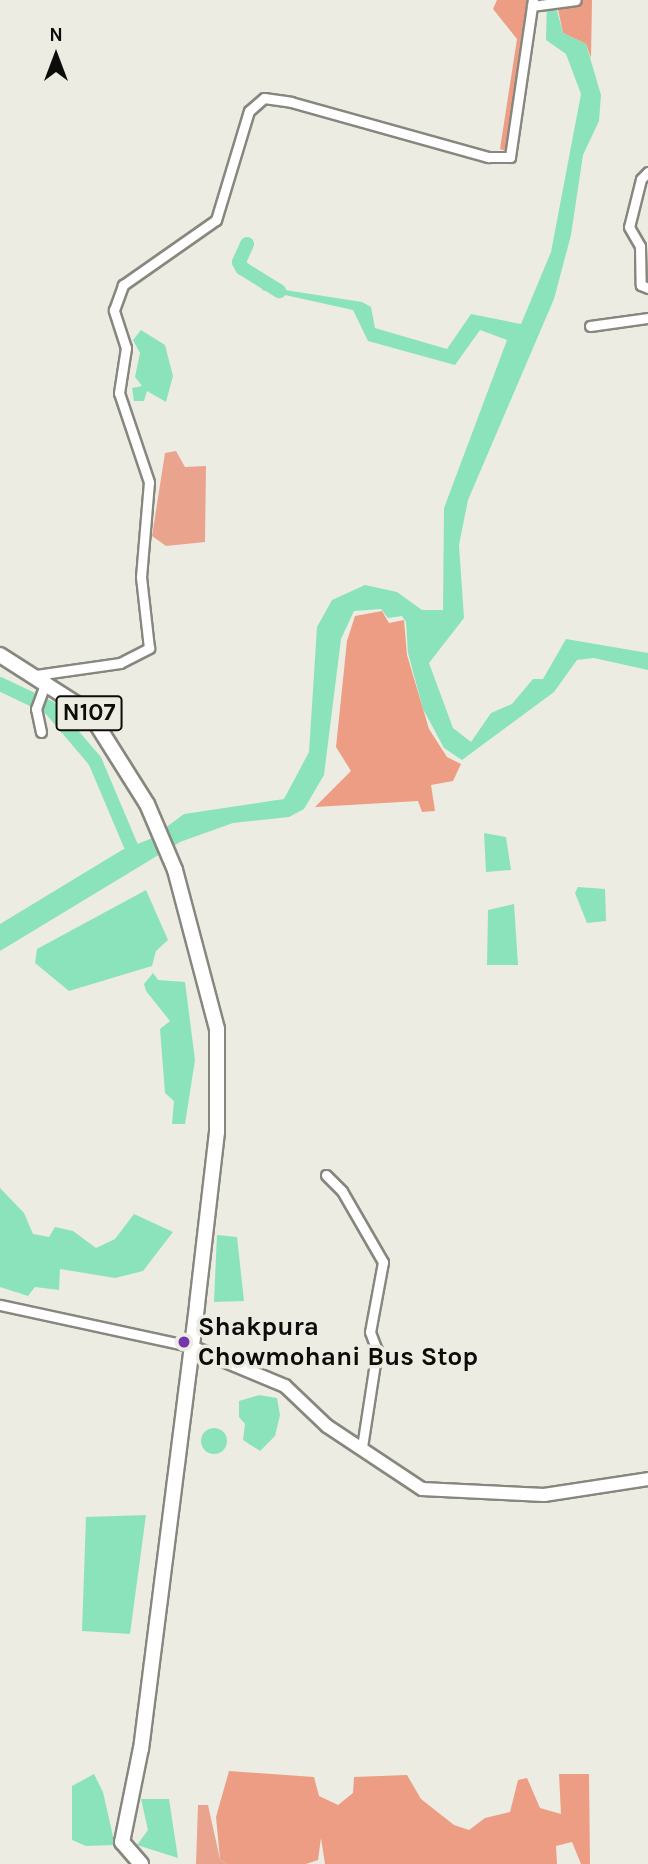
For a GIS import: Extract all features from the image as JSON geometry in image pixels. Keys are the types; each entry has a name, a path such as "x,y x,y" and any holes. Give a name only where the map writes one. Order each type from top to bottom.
{"highway":[{"name":"N107","path":"0,655 89,712 147,804 176,870 217,1029 217,1132 141,1748 122,1842 141,1864"}],"main road":[{"path":"189,1346 285,1386 327,1426 362,1447 413,1484 443,1493 544,1495 648,1479"}],"street":[{"path":"41,732 36,709 41,683 120,663 149,649 141,577 149,482 119,393 126,348 114,310 116,298 141,271 216,220 249,111 264,98 291,102 488,157 510,158 533,3 558,6 576,0"},
{"path":"648,172 641,179 629,227 640,246 641,285 648,288"},
{"path":"590,326 648,318"},
{"path":"326,1175 342,1191 383,1262 370,1332 377,1350 362,1447"},
{"path":"0,1305 189,1346"}],"shaded area":[{"path":"497,0 541,0 529,43 514,154 500,149 517,39 493,9"},
{"path":"547,0 555,3 563,33 586,44 601,95 599,121 583,155 571,235 554,299 468,500 459,545 464,618 429,663 453,728 471,742 491,713 512,704 533,679 543,679 566,639 648,653 648,670 594,658 577,660 554,692 462,760 444,748 423,709 408,653 406,622 402,616 388,618 381,609 354,611 341,639 324,775 304,809 289,817 233,823 180,842 0,951 0,924 122,850 150,839 184,814 284,799 309,752 317,627 332,600 365,585 397,592 422,610 443,610 444,508 507,340 480,330 455,365 368,341 353,310 262,290 265,281 285,290 362,302 371,307 375,328 447,349 471,314 521,324 551,252 581,94 566,54 546,40"},
{"path":"556,0 592,0 591,58 586,44 563,33"},
{"path":"141,330 165,345 173,376 166,402 147,391 144,401 134,401 132,388 142,386 135,377 140,353 133,340"},
{"path":"176,451 185,467 206,466 205,542 166,546 152,536 165,453"},
{"path":"382,611 389,623 404,620 407,655 429,729 447,757 461,764 453,781 431,785 435,811 422,812 418,801 315,807 351,771 336,747 347,641 355,616"},
{"path":"484,833 506,837 511,870 486,872"},
{"path":"578,887 605,889 606,921 587,923 575,893"},
{"path":"146,890 168,940 156,951 152,966 69,991 35,963 37,949"},
{"path":"514,904 518,965 487,965 488,910"},
{"path":"153,973 158,980 185,982 195,1060 185,1124 172,1124 174,1101 165,1093 160,1029 170,1021 146,991 144,984"},
{"path":"0,1188 24,1213 33,1234 49,1237 55,1227 73,1231 96,1248 115,1239 134,1214 173,1232 143,1271 115,1278 60,1269 59,1290 35,1287 28,1296 0,1287"},
{"path":"217,1235 237,1237 244,1301 214,1302"},
{"path":"259,1395 277,1398 280,1415 275,1436 260,1451 243,1440 245,1424 239,1417 239,1401"},
{"path":"214,1428 223,1432 227,1441 223,1450 214,1454 205,1450 201,1441 205,1432"},
{"path":"146,1515 130,1634 82,1631 86,1517"},
{"path":"229,1771 314,1777 319,1796 338,1805 353,1793 354,1777 407,1775 421,1799 454,1825 469,1830 485,1818 510,1812 518,1780 527,1778 540,1808 561,1814 559,1774 589,1774 590,1864 581,1864 572,1842 556,1846 557,1864 325,1864 321,1838 318,1860 306,1864 227,1864 220,1859 216,1817"},
{"path":"94,1774 103,1792 115,1845 86,1846 72,1840 72,1786"},
{"path":"141,1799 169,1799 178,1858 137,1845 148,1830"},
{"path":"198,1805 208,1805 220,1859 227,1864 196,1864"}],"waterway":[{"path":"247,244 239,262 242,268 279,291"},
{"path":"0,684 50,708 95,761 133,851"}],"place":[{"name":"Shakpura Chowmohani Bus Stop","path":"184,1342"}]}
